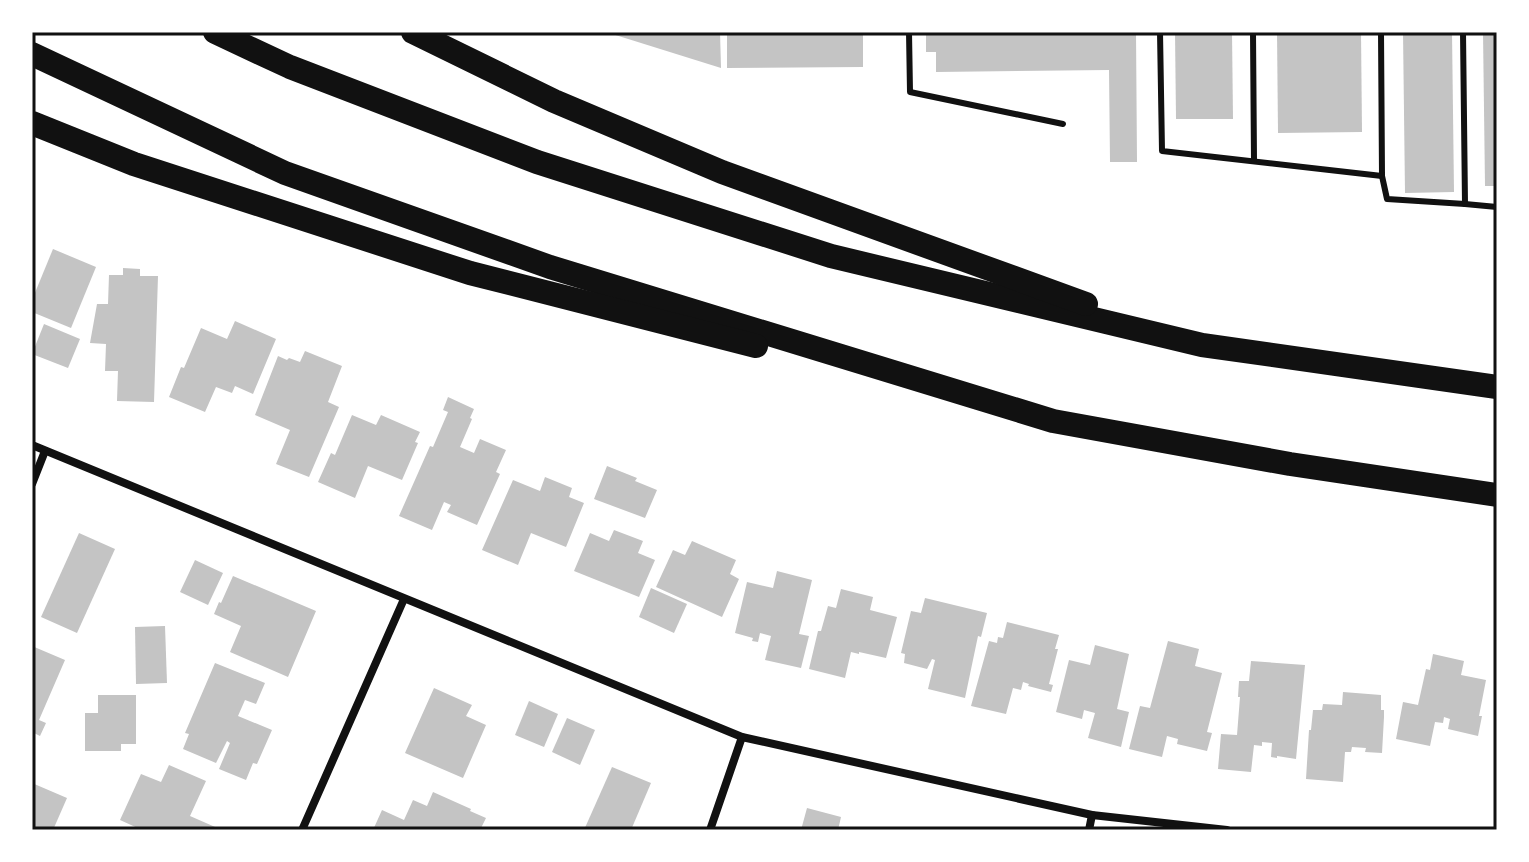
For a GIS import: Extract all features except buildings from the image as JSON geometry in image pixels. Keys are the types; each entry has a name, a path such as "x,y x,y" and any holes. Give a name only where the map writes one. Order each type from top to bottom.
{"highway":[{"path":"215,32 290,67 537,162 831,256 1202,345 1497,387"},
{"path":"413,32 554,101 722,172 1202,345"},
{"path":"32,54 285,173 550,267 1053,421"},
{"path":"32,123 134,164 470,273 1053,421 1290,464 1497,495"}],"street":[{"path":"32,445 742,737 1092,815 1227,830"},
{"path":"32,484 45,451"},
{"path":"302,830 404,599"},
{"path":"710,830 742,737"},
{"path":"1089,830 1092,815"}],"lane":[{"path":"909,32 910,92 1063,124"},
{"path":"1160,32 1162,151 1382,176"},
{"path":"1253,32 1254,161"},
{"path":"1381,32 1382,176 1387,199 1497,207"},
{"path":"1463,32 1465,204"}]}
